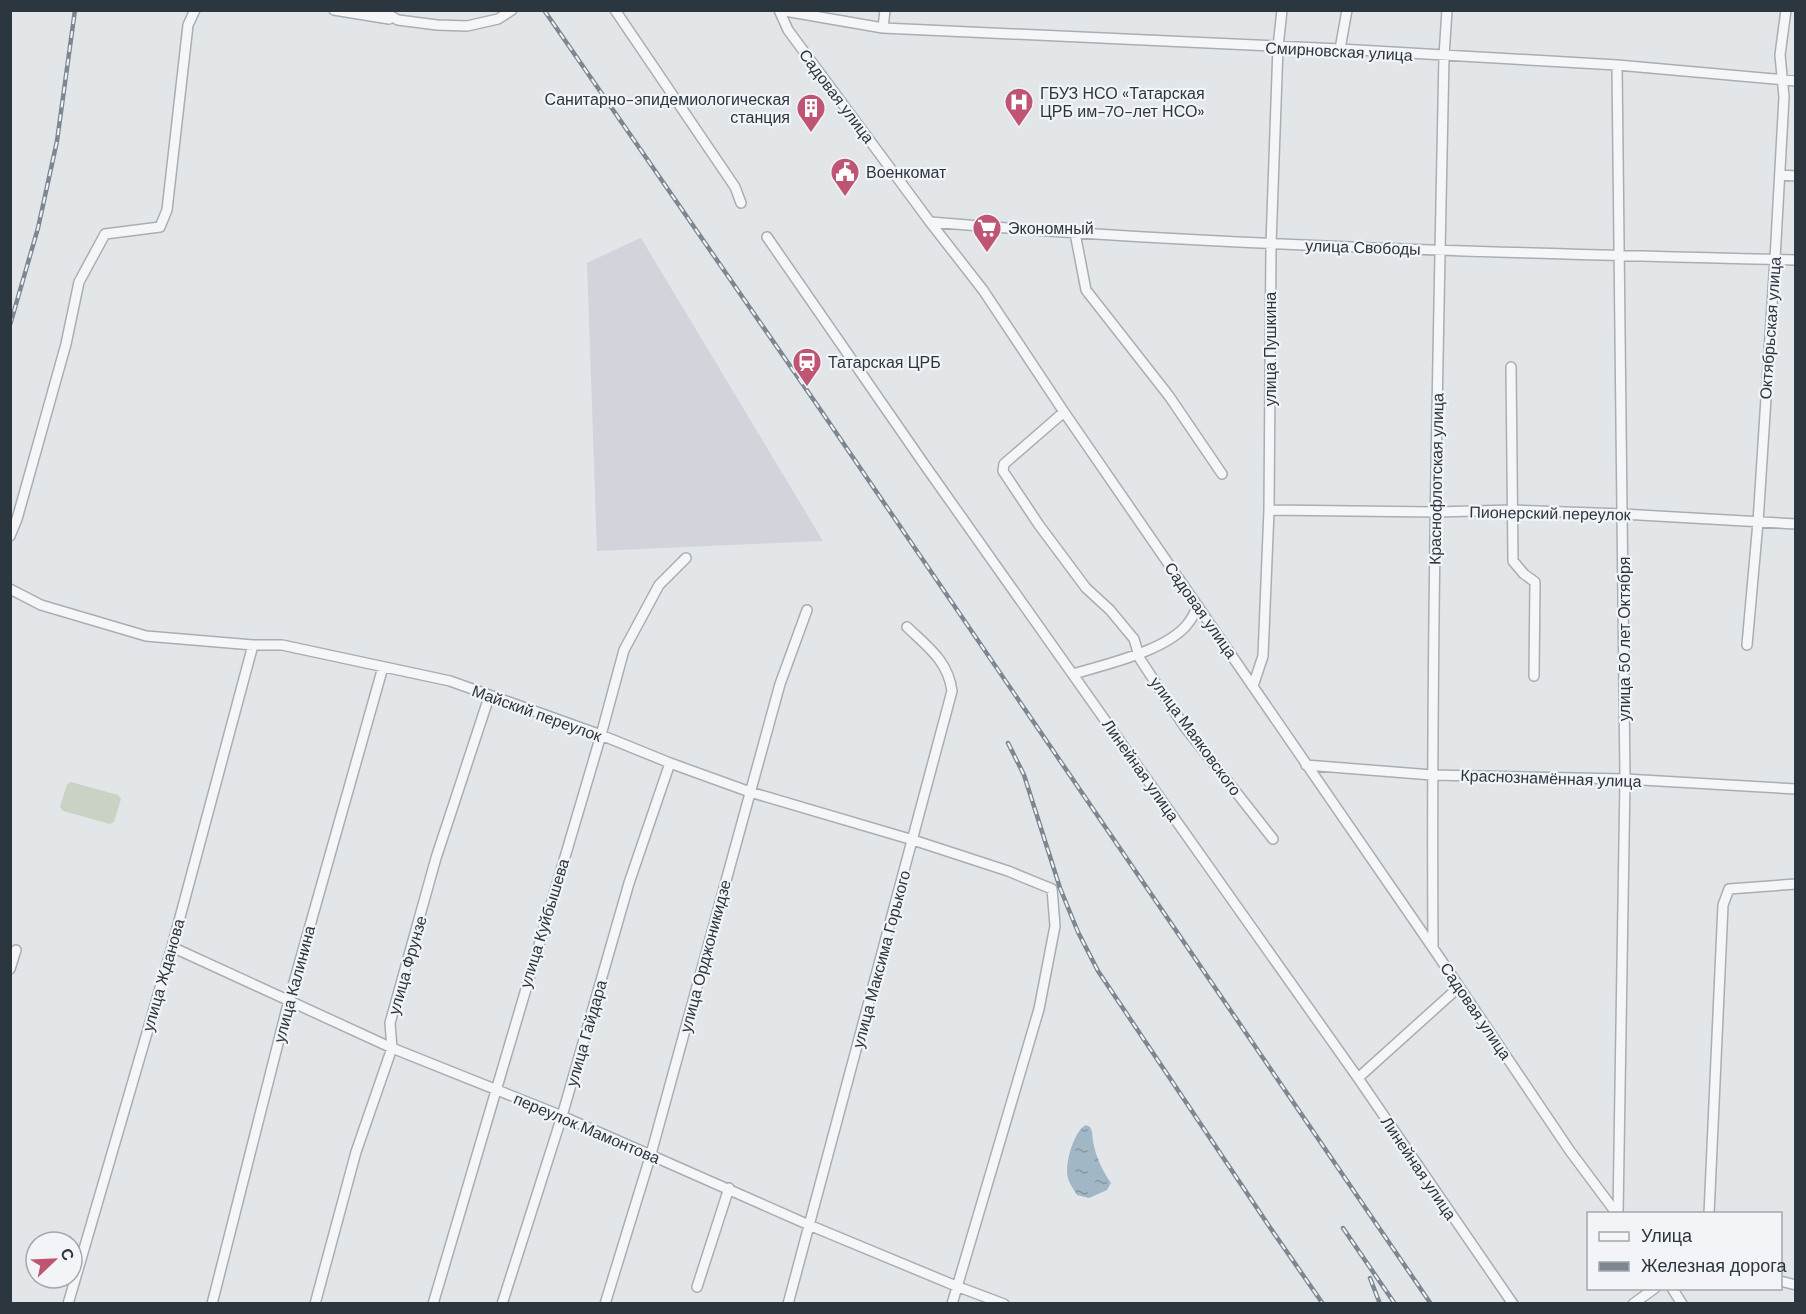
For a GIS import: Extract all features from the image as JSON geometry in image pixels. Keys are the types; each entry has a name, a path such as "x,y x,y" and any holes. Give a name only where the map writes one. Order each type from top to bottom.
{"street":[{"path":"10,536 17,519 66,344 79,282 105,234 160,227 167,210 188,25 195,10"},
{"path":"334,10 437,25 467,26 498,19 512,10"},
{"path":"380,10 398,20"},
{"path":"615,10 735,187 741,203"},
{"name":"Смирновская улица","path":"779,10 883,28 1340,49 1617,65 1796,81"},
{"name":"Садовая улица","path":"779,10 788,30 983,290 1570,1151 1616,1212"},
{"path":"883,28 885,10"},
{"name":"улица Пушкина","path":"1254,686 1263,656 1269,510 1271,244 1281,10"},
{"path":"1340,49 1347,10"},
{"name":"Краснофлотская улица","path":"1433,948 1435,512 1444,56 1447,10"},
{"name":"Октябрьская улица","path":"1747,645 1758,522 1775,259 1784,97 1780,55 1786,10"},
{"name":"улица 50 лет Октября","path":"1617,65 1625,779 1618,1212"},
{"path":"1780,175 1796,176"},
{"name":"улица Свободы","path":"930,222 1271,244 1796,260"},
{"path":"1075,233 1086,290 1169,396 1222,474"},
{"name":"Линейная улица","path":"767,237 1358,1078 1513,1304"},
{"path":"1511,367 1513,561 1524,574 1535,582 1534,676"},
{"name":"улица Маяковского","path":"1064,412 1004,464 1003,471 1039,525 1086,588 1110,610 1134,639 1138,653 1184,726 1273,839"},
{"name":"Пионерский переулок","path":"1269,510 1435,512 1513,510 1796,524"},
{"name":"улица Куйбышева","path":"433,1304 624,650 659,585 686,558"},
{"name":"Майский переулок","path":"10,589 41,605 146,636 253,645 282,645 450,681 750,792 913,840 1008,871 1052,889 1055,926 1039,1009 956,1287"},
{"path":"1073,674 1138,653 1177,634 1189,623 1198,606"},
{"name":"улица Орджоникидзе","path":"605,1304 651,1154 780,684 807,610"},
{"name":"улица Максима Горького","path":"788,1304 952,691 950,677 941,660 907,627"},
{"name":"улица Жданова","path":"68,1304 172,947 253,645"},
{"name":"улица Калинина","path":"212,1304 289,1000 383,667"},
{"name":"улица Фрунзе","path":"315,1304 356,1152 392,1048 390,1023 436,858 489,697"},
{"name":"улица Гайдара","path":"502,1304 562,1116 629,883 670,763"},
{"name":"Краснознамённая улица","path":"1306,765 1432,775 1625,779 1796,789"},
{"path":"1709,1212 1724,905 1729,889 1796,884"},
{"name":"переулок Мамонтова","path":"172,947 392,1048 562,1116 810,1225 956,1287 1004,1304"},
{"path":"10,969 16,950"},
{"path":"1358,1078 1459,987"},
{"path":"697,1287 729,1188"},
{"path":"952,1304 956,1287"},
{"path":"1633,1304 1651,1290"},
{"path":"1673,1290 1682,1304"}],"shaded area":[{"path":"641,238 823,541 597,551 587,263"},
{"path":"71,782 118,795 121,799 114,822 110,824 63,811 60,807 67,784"}],"water":[{"path":"1086,1125 1091,1129 1097,1158 1111,1183 1107,1190 1089,1198 1077,1195 1069,1182 1067,1172 1074,1141"}],"railway":[{"path":"10,325 38,228 57,141 75,10"},
{"path":"544,10 824,415 1431,1304"},
{"path":"1008,743 1024,775 1060,888 1078,932 1098,971 1323,1304"},
{"path":"1343,1228 1395,1304"},
{"path":"1370,1278 1380,1304"}],"place":[{"name":"ГБУЗ НСО «Татарская ЦРБ им-70-лет НСО»","path":"1019,128"},
{"name":"Санитарно-эпидемиологическая станция","path":"811,134"},
{"name":"Военкомат","path":"845,198"},
{"name":"Экономный","path":"987,254"},
{"name":"Татарская ЦРБ","path":"807,388"}]}
